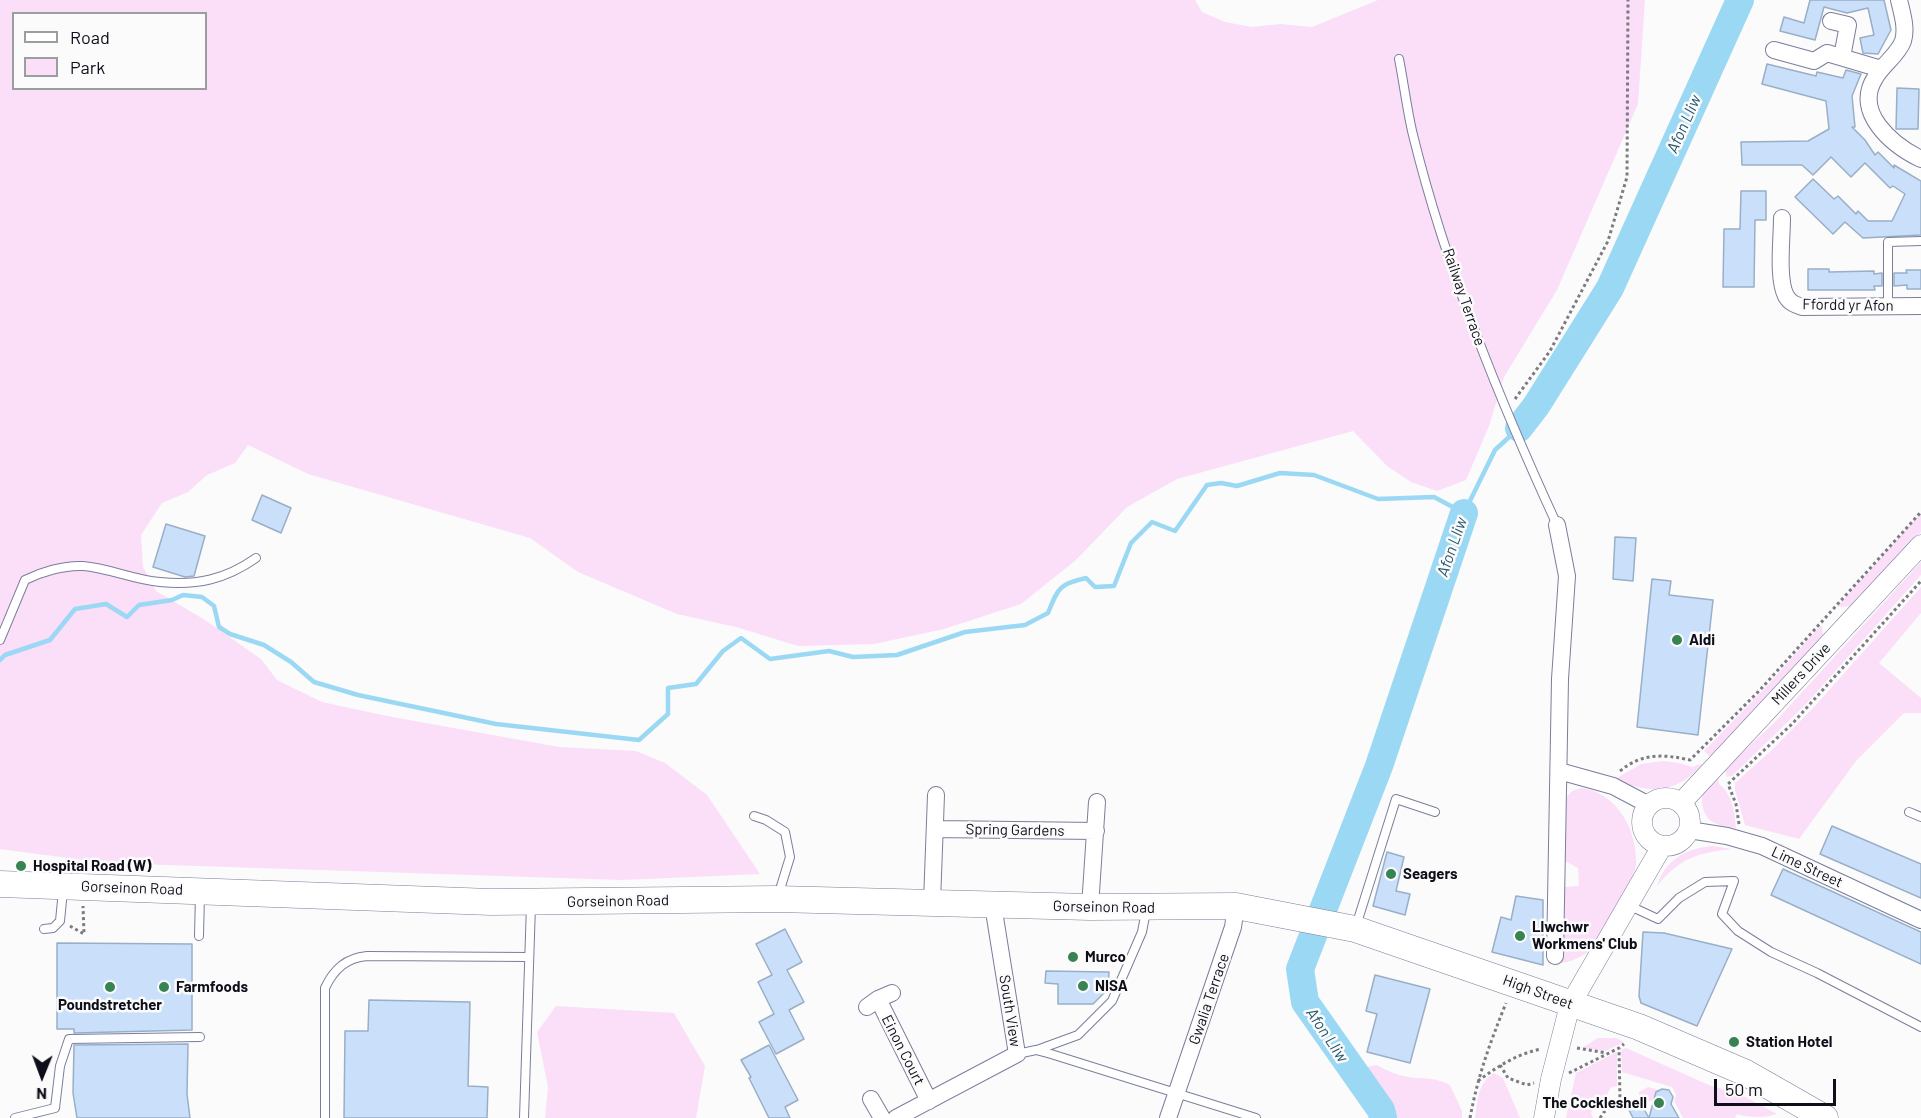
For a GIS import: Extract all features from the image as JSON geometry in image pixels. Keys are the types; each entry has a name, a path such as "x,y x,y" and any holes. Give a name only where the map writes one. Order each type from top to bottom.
{"main road":[{"name":"Gorseinon Road","path":"0,884 491,902 777,899 1147,908 1236,906"},
{"name":"High Street","path":"1236,906 1349,927 1639,1027 1746,1073 1825,1118"}],"street":[{"path":"1899,0 1904,38 1871,87 1868,108 1883,132 1900,147 1921,159"},
{"path":"1831,21 1848,25 1842,57"},
{"path":"1774,50 1814,61 1827,53 1881,69"},
{"name":"Ffordd yr Afon","path":"1782,218 1782,280 1787,299 1802,307 1921,306"},
{"path":"1555,956 1560,679 1567,576 1557,525"},
{"name":"Millers Drive","path":"1681,803 1921,545"},
{"path":"1559,771 1613,786 1649,805"},
{"path":"932,902 936,795"},
{"path":"1668,798 1681,803 1688,812 1690,824 1689,830 1681,841 1662,846 1648,839 1642,826 1644,811 1649,805 1654,801 1668,798"},
{"path":"1090,907 1097,802"},
{"name":"Spring Gardens","path":"935,829 1096,831"},
{"name":"Lime Street","path":"1689,830 1727,836 1762,846 1921,920"},
{"path":"1544,1118 1570,1005 1662,846"},
{"name":"South View","path":"896,1118 1017,1054 993,905"},
{"name":"Gwalia Terrace","path":"1168,1118 1233,927 1236,906"},
{"name":"Einon Court","path":"879,1000 929,1101"},
{"path":"871,1099 882,1118"}],"lane":[{"name":"Railway Terrace","path":"1399,59 1413,134 1437,219 1485,358 1557,525"},
{"path":"1888,306 1888,242 1921,241"},
{"path":"0,640 25,580 41,572 82,566 159,582 201,583 237,571 256,558"},
{"path":"1349,927 1396,799 1435,812"},
{"path":"1909,812 1921,817"},
{"path":"754,816 766,820 785,832 790,857 777,899"},
{"path":"1628,905 1658,919 1679,898 1705,882 1734,881 1722,914 1738,931 1771,952 1817,973 1921,1028"},
{"path":"44,929 52,928 60,921 73,886"},
{"path":"199,936 201,891"},
{"path":"524,1118 531,902"},
{"path":"1017,1054 1036,1050 1078,1035 1112,1001 1142,932 1147,908"},
{"path":"325,1118 325,988 331,976 343,964 354,957 375,955 529,957"},
{"path":"15,1118 55,1108 60,1066 69,1039 200,1037"},
{"path":"1036,1050 1178,1092 1256,1118"}],"path":[{"path":"1508,414 1550,351 1608,241 1627,177 1628,0"},
{"path":"1620,771 1639,759 1653,755 1690,760 1759,691 1921,512"},
{"path":"1739,827 1736,804 1728,784 1792,724 1921,581"},
{"path":"60,921 84,934 73,886"},
{"path":"1470,1118 1477,1082 1514,983"},
{"path":"1477,1082 1500,1065 1528,1052 1560,1045 1608,1053"},
{"path":"1600,1118 1620,1100 1619,1048"}],"green space":[{"path":"0,0 1195,0 1202,12 1225,22 1252,27 1280,24 1312,27 1378,0 1645,0 1638,104 1557,290 1504,377 1489,426 1466,480 1437,491 1411,482 1387,466 1353,431 1177,479 1127,507 1076,560 1021,604 944,629 874,644 798,646 736,627 677,614 578,572 530,538 308,474 248,445 235,463 207,475 188,492 162,503 141,535 143,567 156,591 205,620 261,659 277,680 322,702 559,747 636,751 665,763 707,795 760,874 622,880 106,863 0,849"},
{"path":"1921,513 1921,532 1851,606 1837,607"},
{"path":"1921,562 1921,575 1806,704 1732,776 1727,777 1725,770 1729,765 1774,723"},
{"path":"1921,587 1921,613 1879,663 1921,698 1921,713 1904,713 1856,761 1799,839 1745,825 1735,783 1772,750 1815,706"},
{"path":"1822,626 1823,636 1711,757 1704,751 1767,686"},
{"path":"1663,761 1693,767 1703,764 1682,781 1662,789 1640,788 1615,779 1641,764"},
{"path":"1718,778 1719,784 1727,793 1732,804 1736,828 1716,824 1707,817 1704,811 1702,796 1709,785"},
{"path":"1582,788 1606,798 1623,816 1633,839 1636,864 1630,884 1593,947 1581,957 1561,963 1562,893 1565,887 1579,886 1578,868 1565,861 1565,806 1569,794"},
{"path":"1712,846 1732,849 1690,858 1674,869 1657,886 1665,869 1677,857 1693,850"},
{"path":"556,1006 674,1013 705,1066 696,1118 545,1118 548,1087 537,1032"},
{"path":"1598,1038 1616,1038 1624,1042 1605,1051 1582,1048"},
{"path":"1626,1048 1711,1086 1736,1092 1777,1114 1757,1117 1737,1114 1735,1118 1683,1118 1674,1101 1676,1095 1672,1087 1622,1072 1621,1050"},
{"path":"1617,1052 1617,1086 1611,1087 1602,1105 1593,1109 1591,1113 1593,1118 1566,1118 1576,1073"},
{"path":"1377,1065 1400,1075 1434,1079 1450,1085 1462,1111 1462,1118 1394,1118 1388,1103 1368,1075 1366,1067"},
{"path":"1494,1073 1503,1078 1520,1118 1475,1118 1481,1087"},
{"path":"1648,1087 1659,1090 1654,1099 1642,1105 1639,1103 1639,1092"}],"building":[{"path":"1810,0 1884,0 1891,30 1878,54 1863,53 1860,38 1874,35 1868,8 1847,13 1824,7 1815,40 1780,31 1784,17 1804,23"},
{"path":"1767,64 1816,76 1817,72 1843,78 1846,70 1861,74 1852,96 1855,127 1852,127 1875,155 1878,152 1894,168 1894,165 1921,181 1921,235 1863,238 1845,222 1833,234 1795,197 1813,179 1834,199 1838,196 1856,214 1858,211 1868,221 1892,221 1905,194 1893,186 1890,188 1865,163 1851,177 1831,157 1813,175 1802,165 1742,165 1741,142 1808,141 1829,129 1826,101 1762,84"},
{"path":"1897,88 1919,89 1918,129 1896,129"},
{"path":"1741,191 1766,191 1766,220 1755,220 1754,287 1723,287 1724,229 1740,229"},
{"path":"1808,269 1829,269 1829,272 1874,271 1874,274 1882,273 1882,286 1874,286 1875,290 1808,290"},
{"path":"1906,270 1921,270 1921,289 1907,289 1907,285 1894,286 1894,273 1907,273"},
{"path":"262,495 291,508 281,533 252,520"},
{"path":"166,524 205,536 194,576 185,577 153,567"},
{"path":"1615,537 1636,538 1633,581 1613,579"},
{"name":"Aldi","path":"1652,579 1671,581 1669,595 1713,600 1698,735 1637,727"},
{"path":"1832,826 1921,864 1921,898 1820,854"},
{"name":"Seagers","path":"1387,852 1404,857 1396,891 1410,894 1405,915 1373,906"},
{"path":"1783,869 1921,932 1921,964 1771,895"},
{"name":"Llwchwr Workmens' Club","path":"1516,896 1543,900 1543,965 1492,952 1501,917 1511,920"},
{"path":"785,929 802,962 787,970 804,1002 789,1010 804,1039 776,1054 759,1022 774,1014 758,982 772,975 756,944"},
{"path":"1643,932 1664,933 1732,949 1697,1026 1641,1003 1639,996"},
{"path":"57,943 192,944 192,1030 74,1033 74,1029 57,1029"},
{"name":"NISA","path":"1046,971 1109,972 1108,989 1093,1004 1058,1004 1058,984 1045,983"},
{"path":"1375,975 1430,989 1410,1063 1367,1052 1377,1014 1366,1011"},
{"path":"369,1000 470,1002 468,1086 488,1087 487,1118 344,1118 345,1031 368,1031"},
{"path":"188,1044 187,1094 190,1118 77,1118 73,1093 74,1045"},
{"path":"769,1045 798,1100 785,1107 790,1118 769,1118 741,1060"},
{"name":"The Cockleshell","path":"1662,1089 1669,1090 1673,1097 1671,1104 1679,1118 1649,1118 1656,1092"},
{"path":"1640,1102 1649,1118 1633,1118 1628,1108"}],"waterway":[{"name":"Afon Lliw","path":"1519,428 1536,406 1610,288 1740,0"},
{"path":"0,660 5,655 50,640 75,609 106,604 127,617 139,605 172,600 183,595 202,597 214,606 219,627 230,634 264,645 291,662 314,682 358,695 496,724 639,740 668,714 668,688 696,684 723,651 741,638 770,659 829,651 853,657 897,655 965,632 1025,625 1048,613 1057,593 1070,582 1086,578 1095,587 1114,586 1131,543 1152,522 1175,531 1207,485 1221,483 1237,486 1280,473 1314,475 1378,499 1434,497 1464,513 1495,450 1519,428"},
{"name":"Afon Lliw","path":"1383,1118 1381,1110 1305,1002 1300,969 1379,766 1464,513"}],"place":[{"name":"Aldi","path":"1677,640"},
{"name":"Hospital Road (W)","path":"21,866"},
{"name":"Seagers","path":"1391,874"},
{"name":"Llwchwr Workmens' Club","path":"1520,936"},
{"name":"Murco","path":"1073,957"},
{"name":"NISA","path":"1083,986"},
{"name":"Poundstretcher","path":"110,987"},
{"name":"Farmfoods","path":"164,987"},
{"name":"Station Hotel","path":"1734,1042"},
{"name":"The Cockleshell","path":"1659,1103"}]}
